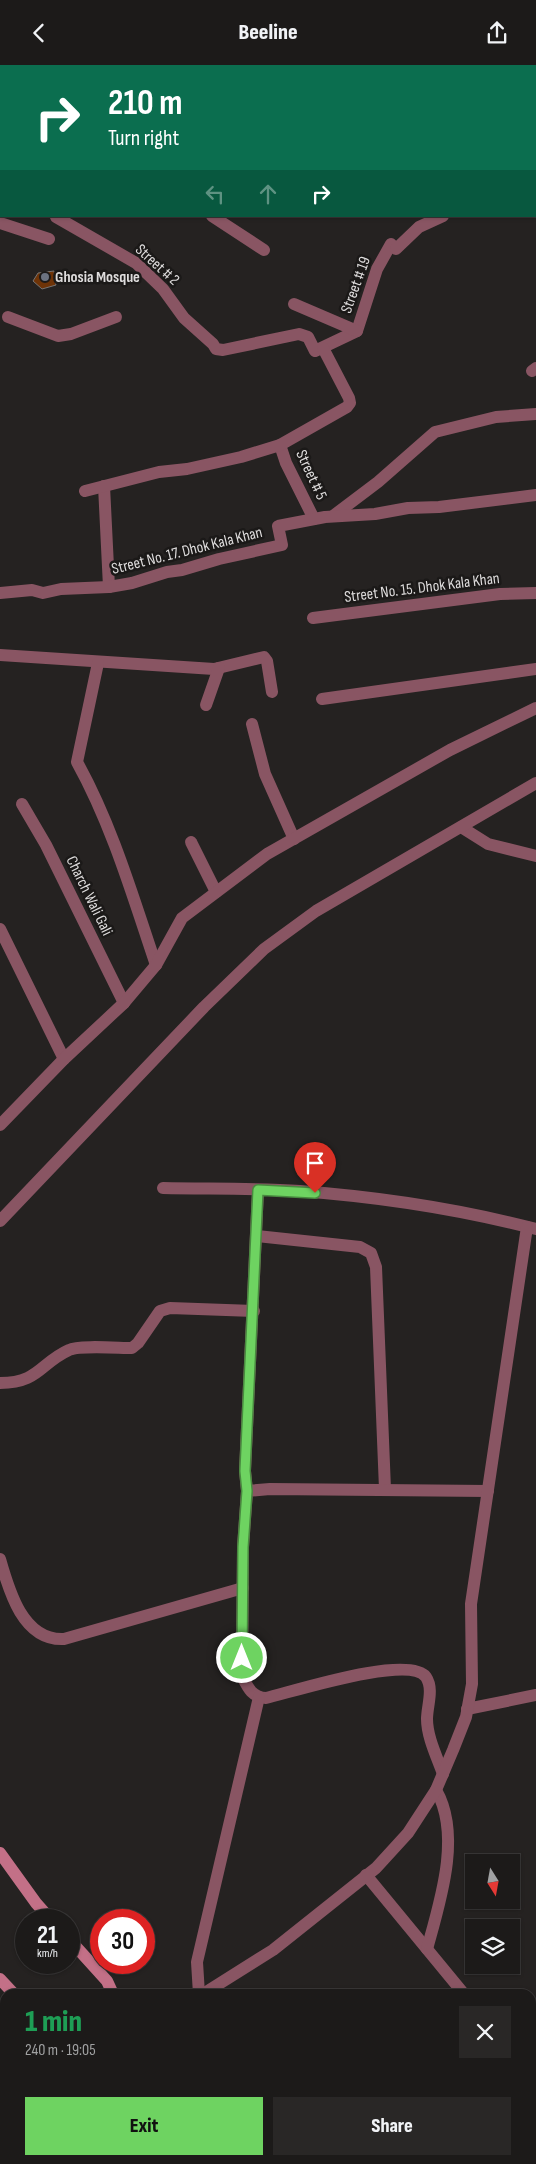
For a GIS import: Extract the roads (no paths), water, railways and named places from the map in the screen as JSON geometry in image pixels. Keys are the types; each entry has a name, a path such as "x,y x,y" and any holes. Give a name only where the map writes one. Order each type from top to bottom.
{"street":[{"name":"Street # 2","path":"56,217 136,263 164,289 184,319 213,344 216,349 223,350 299,333 308,337 314,350 323,348"},
{"path":"214,217 264,250"},
{"name":"Street # 19","path":"323,348 356,331 377,269 393,247 418,227 442,217"},
{"path":"0,223 48,239"},
{"path":"294,304 356,331"},
{"path":"8,317 58,336 71,335 116,317"},
{"path":"85,491 159,472 187,469 223,461 280,445 347,407 350,403 323,348"},
{"path":"333,516 378,482 435,432 496,417 536,414"},
{"name":"Street # 5","path":"280,445 286,463 314,519"},
{"path":"104,485 108,587"},
{"name":"Street No. 17. Dhok Kala Khan","path":"0,593 32,589 43,593 61,589 108,587 132,583 167,572 282,545 278,526 314,519 375,514 408,508 439,507 536,495"},
{"name":"Street No. 15. Dhok Kala Khan","path":"313,618 500,594 536,593"},
{"path":"0,655 98,663 219,668 266,658 272,692"},
{"path":"98,663 77,762 120,859 156,965"},
{"path":"206,705 219,668"},
{"path":"322,699 536,669"},
{"path":"1,1119 124,1003 156,965 182,918 267,854 450,750 536,708"},
{"path":"252,725 265,774 294,839"},
{"path":"0,1221 204,1007 264,949 316,911 536,783"},
{"name":"Charch Wali Gali","path":"22,804 46,845 124,1003"},
{"path":"461,827 488,844 536,856"},
{"path":"191,842 216,892"},
{"path":"0,929 64,1059"},
{"path":"163,1188 298,1191 380,1199 455,1210 531,1228 471,1605 472,1684 468,1709 443,1774 436,1790 408,1833 376,1868 274,1950 211,1989"},
{"path":"258,1190 254,1311 245,1471 247,1491 243,1547 242,1676 249,1690 259,1697 274,1696 349,1676 405,1669 421,1673 426,1678 430,1699 427,1719 430,1737 443,1774"},
{"path":"257,1236 360,1247 371,1253 376,1267 385,1489"},
{"path":"0,1383 17,1383 29,1378 71,1349 132,1348 138,1343 160,1311 170,1308 254,1311"},
{"path":"247,1491 270,1489 385,1489 488,1491"},
{"path":"0,1559 8,1589 28,1623 40,1635 53,1640 64,1639 242,1588"},
{"path":"468,1709 536,1695"},
{"path":"199,1989 197,1963 259,1697"},
{"path":"427,1949 444,1882 448,1855 443,1801 436,1790"},
{"path":"0,1853 41,1909"},
{"path":"366,1875 460,1989"},
{"path":"80,1951 107,1981 111,1989"},
{"path":"0,1979 9,1989"}],"place":[{"name":"Ghosia Mosque","path":"45,277"}]}
